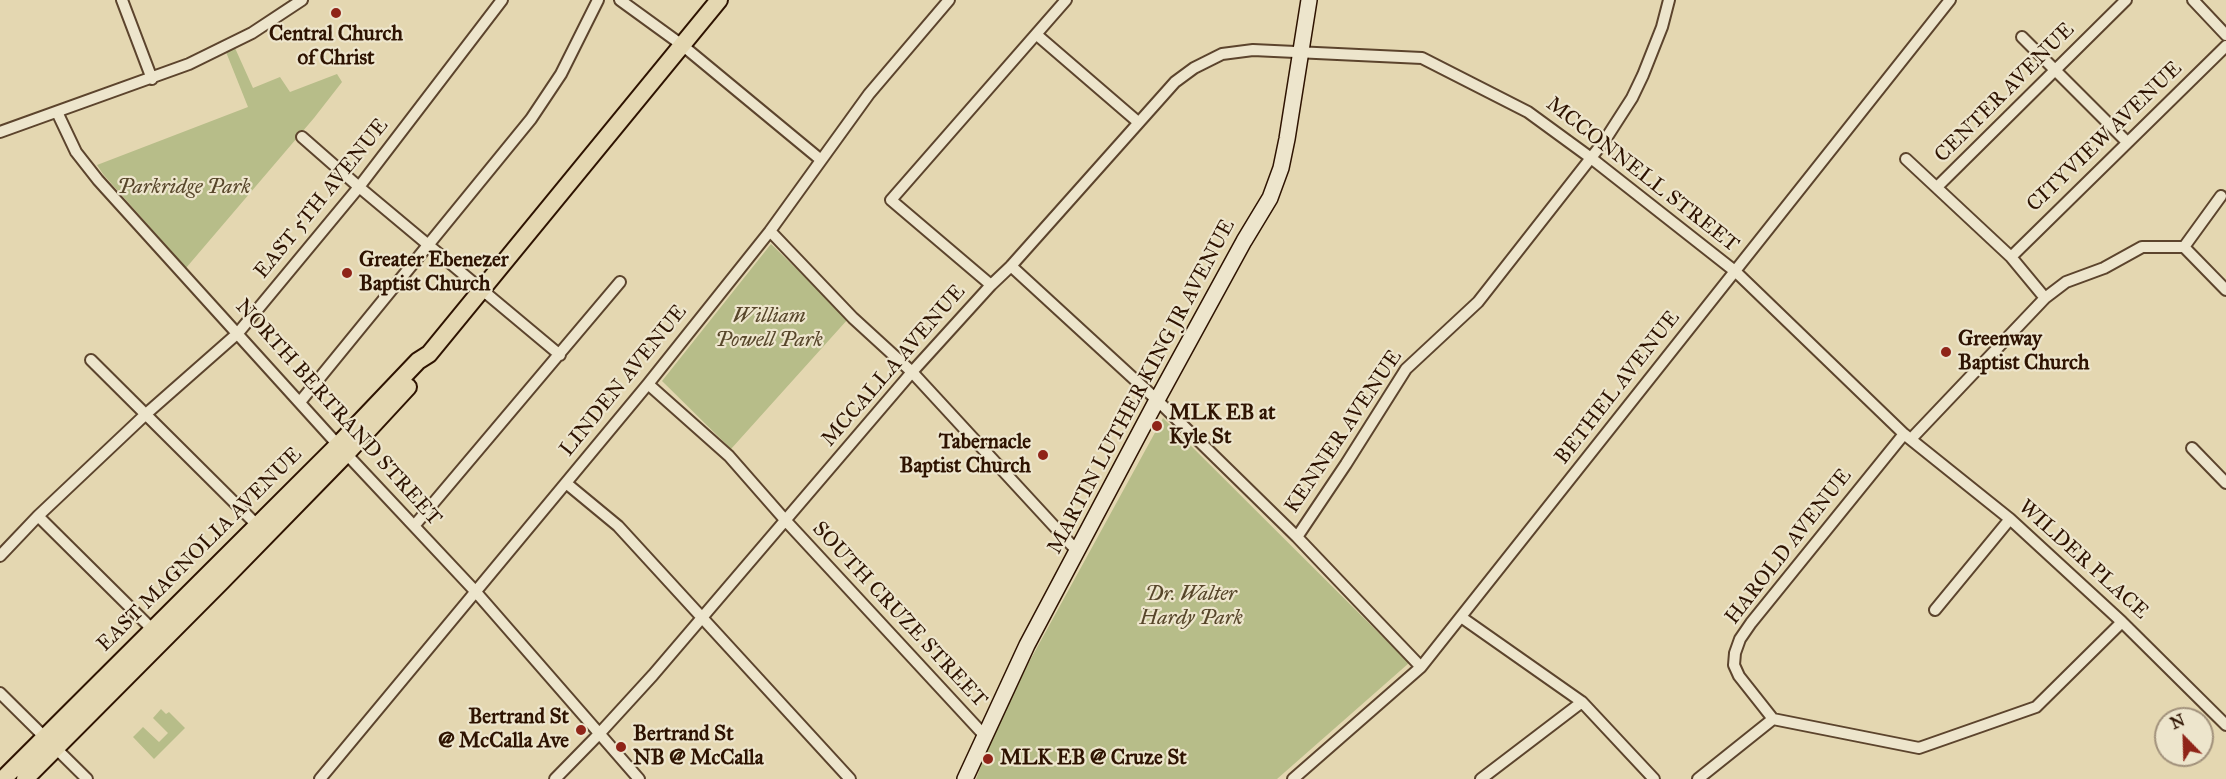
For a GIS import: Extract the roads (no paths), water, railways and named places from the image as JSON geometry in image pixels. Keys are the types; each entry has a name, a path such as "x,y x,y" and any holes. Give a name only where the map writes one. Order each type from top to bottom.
{"main road":[{"name":"EAST MAGNOLIA AVENUE","path":"3,779 51,741 426,366 429,354 719,0"},
{"name":"MARTIN LUTHER KING JR AVENUE","path":"965,779 1027,645 1157,400 1270,198 1281,168 1309,0"},
{"name":"EAST MAGNOLIA AVENUE","path":"25,779 51,741 153,630 257,525 342,449"}],"street":[{"path":"122,0 152,79"},
{"path":"0,132 189,64 238,41 302,0"},
{"name":"EAST 5TH AVENUE","path":"0,556 38,516 146,414 238,333 359,187 502,0"},
{"path":"300,402 548,97 598,0"},
{"path":"620,0 682,45 821,160"},
{"name":"LINDEN AVENUE","path":"320,779 648,384 770,231 869,94 949,0"},
{"path":"991,285 891,200 1066,0"},
{"name":"KENNER AVENUE","path":"1296,537 1346,464 1406,369 1478,302 1619,120 1652,54 1669,0"},
{"name":"BETHEL AVENUE","path":"1293,779 1421,667 1950,0"},
{"name":"CENTER AVENUE","path":"1937,187 2126,0"},
{"path":"2193,0 2226,35"},
{"path":"1037,35 1138,122"},
{"path":"2022,37 2127,142"},
{"name":"CITYVIEW AVENUE","path":"2011,257 2226,46"},
{"name":"MCCALLA AVENUE","path":"555,779 599,734 703,617 912,372 1182,76 1222,54 1253,50 1302,52"},
{"name":"MCCONNELL STREET","path":"1302,52 1422,58 1528,112 1591,158 1736,272 1907,437"},
{"name":"NORTH BERTRAND STREET","path":"57,112 76,152 98,180 342,449 475,591 639,779"},
{"path":"302,137 560,355"},
{"path":"1906,159 2011,257 2045,298"},
{"path":"2221,196 2184,247 2226,290"},
{"path":"770,231 853,318 912,372 1077,551"},
{"name":"HAROLD AVENUE","path":"1773,719 1739,676 1734,665 1740,639 1758,614 1907,437 2045,298 2066,282 2104,268 2142,247 2184,247"},
{"path":"1011,266 1157,400 1296,537 1421,667"},
{"path":"414,526 620,282"},
{"path":"92,360 257,525"},
{"name":"SOUTH CRUZE STREET","path":"648,384 729,456 984,735"},
{"name":"WILDER PLACE","path":"1907,437 2010,519 2122,622 2226,725"},
{"path":"2192,447 2226,483"},
{"path":"566,483 618,526 850,779"},
{"path":"38,516 153,630"},
{"path":"1935,610 2010,519"},
{"path":"1461,617 1582,702 1654,779"},
{"path":"1698,779 1773,719 1919,748 2036,707 2122,622"},
{"path":"0,693 87,779"},
{"path":"1481,779 1582,702"}],"place":[{"name":"Central Church of Christ","path":"336,13"},
{"name":"Greater Ebenezer Baptist Church","path":"347,273"},
{"name":"Greenway Baptist Church","path":"1946,352"},
{"name":"MLK EB at Kyle St","path":"1157,426"},
{"name":"Tabernacle Baptist Church","path":"1043,455"},
{"name":"Bertrand St @ McCalla Ave","path":"581,730"},
{"name":"Bertrand St NB @ McCalla","path":"621,747"},
{"name":"MLK EB @ Cruze St","path":"988,759"}],"park label":[{"name":"Parkridge Park","path":"184,188"},
{"name":"William Powell Park","path":"769,329"},
{"name":"Dr. Walter Hardy Park","path":"1191,607"}]}
